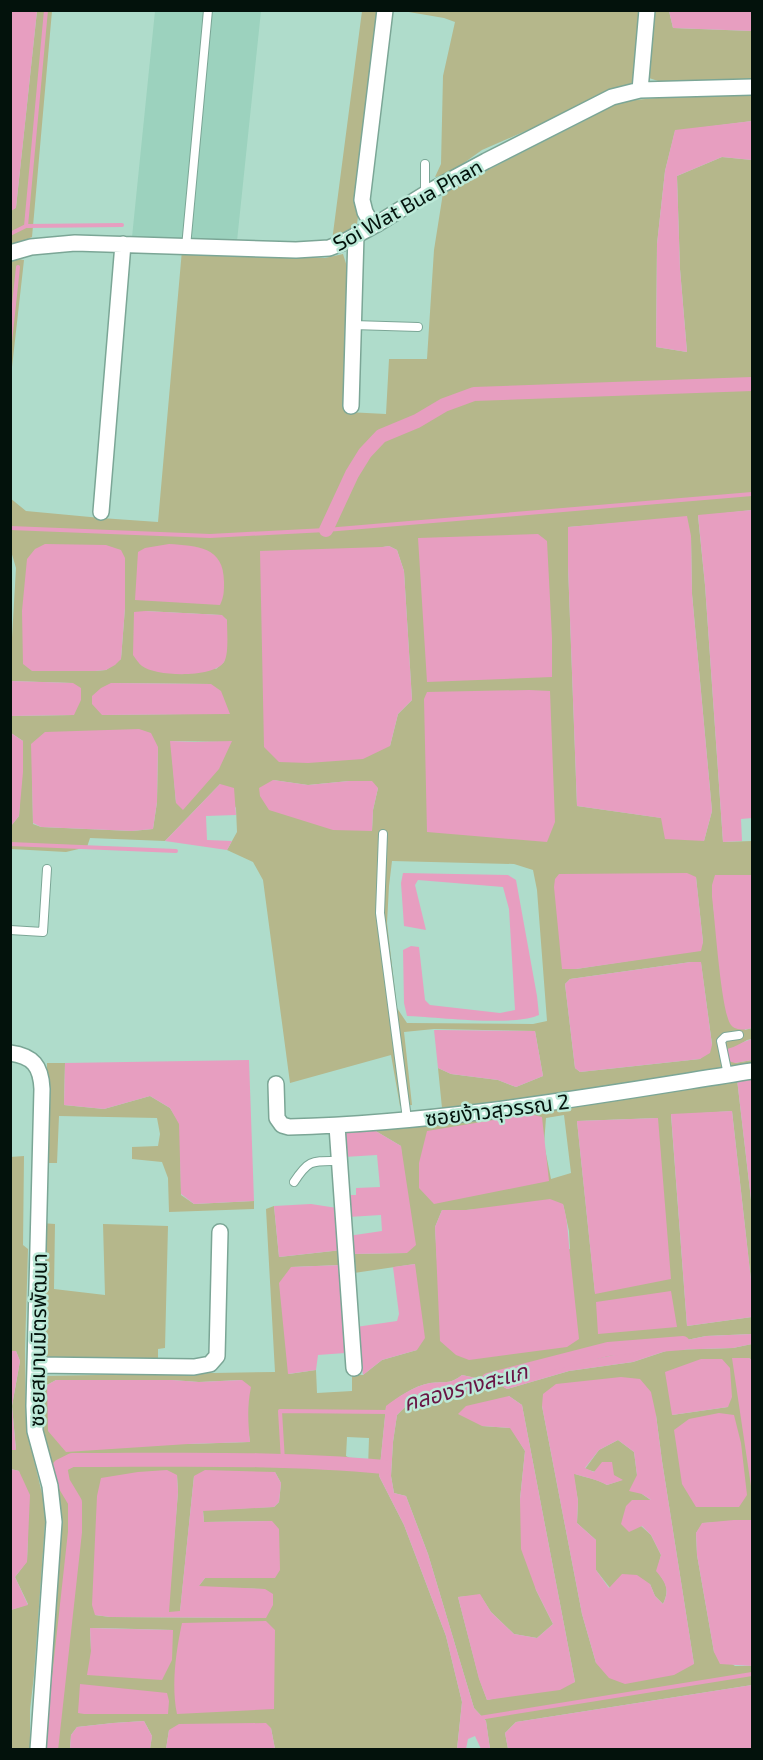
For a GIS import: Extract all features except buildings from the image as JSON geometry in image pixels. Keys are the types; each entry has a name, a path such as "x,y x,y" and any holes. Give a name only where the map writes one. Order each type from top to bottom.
{"street":[{"path":"373,226 365,212 362,200 385,10"},
{"path":"640,90 647,10"},
{"name":"Soi Wat Bua Phan","path":"10,253 53,244 296,250 329,248 373,226 486,161 612,97 640,90 753,87"},
{"path":"351,406 356,235"},
{"path":"101,512 123,244"},
{"name":"ซอยสมานมิตรพัฒนา","path":"10,1053 24,1056 32,1061 41,1078 35,1431 50,1486 54,1522 38,1749"},
{"name":"ซอยง้าวสุวรรณ 2","path":"276,1084 277,1118 282,1125 289,1127 337,1126 580,1099 753,1071"},
{"path":"337,1126 354,1368"},
{"path":"35,1365 194,1367 210,1364 217,1356 220,1232"}],"lane":[{"path":"186,247 208,10"},
{"path":"425,164 425,195"},
{"path":"353,325 418,327"},
{"path":"383,834 380,913 407,1119"},
{"path":"10,930 43,932 47,868"},
{"path":"728,1075 721,1041 725,1037 739,1035"},
{"path":"294,1182 304,1166 315,1161 339,1161"}],"shaded area":[{"path":"37,11 52,11 32,237 11,247 11,211 16,207"},
{"path":"155,11 261,11 237,241 132,237"},
{"path":"362,11 377,11 358,217 356,230 332,241"},
{"path":"403,11 640,11 633,83 611,90 562,115 482,150 447,175 435,177 441,164 443,76 455,22"},
{"path":"651,11 669,11 673,28 752,31 752,84 664,83 649,78 647,70"},
{"path":"752,94 752,121 675,131 665,171 657,244 656,347 687,352 680,269 677,176 722,157 752,160 752,510 698,516 723,842 752,841 752,875 716,875 713,890 714,909 722,951 745,1030 752,1028 752,1039 736,1047 735,1063 752,1060 752,1065 547,1098 442,1108 438,1068 451,1074 498,1080 516,1087 543,1076 535,1031 434,1029 404,1032 412,1105 400,1106 391,1055 290,1083 263,880 253,862 227,850 237,832 236,808 220,784 165,841 90,838 87,847 66,852 11,849 11,826 19,816 23,741 11,733 11,716 74,715 73,683 11,681 16,568 11,551 10,498 26,511 158,522 182,250 325,258 343,254 348,270 343,405 347,412 386,414 389,359 427,359 434,250 443,193 586,120 615,102 666,97","holes":["655,520 691,536 692,594 712,811 704,841 662,818 577,806 568,527","389,546 397,550 404,571 412,700 398,714 390,746 383,547","125,558 125,608 121,659 106,670 32,671","145,611 221,615 227,620 227,648 224,662 216,669","111,683 211,684 186,714 102,715","171,741 231,742 176,803","158,747 157,802 153,829 132,831 41,827 33,824 32,768","273,780 308,785 349,781 378,788 373,810 372,831","392,861 514,864 533,870 537,890 547,1021 533,1024 407,1023 397,1008 387,923","696,877 703,942 700,950 576,969 562,969","691,962 701,963 712,1044 700,1059 580,1072 575,1068 565,984 570,979"]},
{"path":"17,259 24,260 11,376 11,262"},
{"path":"47,1063 65,1063 64,1105 104,1109 150,1096 170,1108 180,1124 181,1195 194,1204 254,1201 254,1209 169,1212 168,1178 162,1162 132,1159 132,1147 158,1146 160,1134 157,1118 59,1116 57,1163 46,1163"},
{"path":"737,1079 752,1208 752,1289 732,1111 671,1115 687,1326 752,1317 752,1334 706,1336 524,1374 476,1378 462,1375 450,1381 418,1387 386,1407 379,1476 404,1525 446,1636 462,1702 457,1749 275,1749 271,1728 169,1730 166,1749 150,1749 152,1736 144,1721 77,1727 71,1735 70,1749 43,1749 48,1469 37,1403 39,1376 275,1372 266,1209 274,1206 279,1257 342,1250 341,1265 291,1267 289,1374 316,1370 317,1393 352,1391 352,1374 363,1375 382,1360 417,1350 415,1264 354,1273 352,1254 407,1253 401,1146 374,1130","holes":["564,1115 571,1173 551,1179 544,1144 546,1118","658,1118 595,1293 577,1121","563,1204 570,1249 437,1261 435,1227 442,1210","56,1380 199,1382 241,1380 248,1401 247,1422 250,1442 188,1444 47,1385","347,1437 369,1438 368,1468 346,1456","275,1472 281,1483 279,1502 274,1507 203,1510 204,1522 272,1521 275,1578 205,1578 198,1587 265,1589 266,1618 95,1615 177,1475 178,1492 168,1612 180,1612 194,1476","90,1628 173,1630 91,1651"]},
{"path":"24,1156 23,1245 28,1249 25,1349 26,1427 46,1510 30,1710 30,1750 10,1749 11,1610 28,1604 15,1577 27,1561 28,1536 19,1471 11,1469 11,1450 16,1449 12,1406 20,1361 16,1351 10,1351 10,1157"},
{"path":"41,1223 55,1224 54,1289 105,1295 103,1224 168,1226 165,1348 158,1349 158,1361 41,1361"},
{"path":"752,1344 752,1360 749,1358 752,1520 703,1523 696,1533 697,1555 714,1652 735,1666 752,1666 752,1685 516,1722 505,1733 508,1749 490,1749 486,1721 474,1708 428,1554 406,1496 394,1493 391,1476 397,1415 407,1405 497,1383 507,1389 569,1371 633,1362 669,1350 733,1348","holes":["730,1368 728,1407 672,1415","509,1396 522,1405 575,1682 487,1700 458,1597 480,1595 491,1612 514,1634 537,1638 553,1624 536,1590 520,1499 525,1451 511,1428 482,1426","542,1406 656,1415 694,1664 596,1663 582,1614"]},
{"path":"618,1440 634,1452 642,1494 652,1501 641,1526 651,1535 661,1555 657,1571 666,1586 663,1604 655,1596 650,1584 610,1588 596,1570 596,1540 577,1523 578,1501 573,1473 607,1485 622,1480 585,1469 599,1450"}],"water":[{"path":"11,10 37,11 16,208 11,211"},
{"path":"669,11 752,11 752,31 673,28"},
{"path":"752,121 752,160 722,157 677,176 680,269 687,352 656,347 657,244 665,171 675,130"},
{"path":"752,510 752,818 741,819 742,841 723,842 698,515"},
{"path":"687,516 691,536 692,594 712,811 704,841 665,839 661,818 577,806 568,527"},
{"path":"538,534 547,541 552,677 427,682 418,538"},
{"path":"45,544 106,545 121,550 125,558 125,608 121,659 106,670 32,671 23,664 22,611 27,559 35,549"},
{"path":"169,544 199,547 214,555 223,570 224,591 220,605 135,600 138,552 145,548"},
{"path":"389,546 397,550 404,571 412,700 398,714 390,746 363,759 308,763 279,762 264,747 260,551"},
{"path":"134,612 222,615 227,620 227,648 224,662 209,671 184,674 159,672 142,666 133,655"},
{"path":"11,681 73,683 81,688 81,700 74,715 11,716"},
{"path":"111,683 211,684 221,691 230,714 102,715 92,704 92,696"},
{"path":"550,691 555,822 547,842 427,832 424,699 427,692"},
{"path":"139,729 151,733 158,747 157,802 153,829 132,831 41,827 33,823 31,744 45,732"},
{"path":"11,733 23,741 23,772 19,816 11,826"},
{"path":"170,741 232,741 219,769 183,810 176,803"},
{"path":"273,780 308,785 372,781 378,788 373,810 372,831 333,830 269,810 260,796 259,788"},
{"path":"220,784 234,788 236,815 206,816 207,840 232,841 227,850 165,841"},
{"path":"403,873 508,875 516,880 539,1015 527,1019 494,1021 407,1016 404,1003 403,950 411,946 419,947 425,1000 430,1005 500,1013 515,1010 509,909 503,887 418,880 415,885 426,930 404,926 401,883"},
{"path":"687,873 696,877 703,942 701,951 562,969 554,887 555,879 559,874"},
{"path":"715,875 752,875 752,1028 750,1029 733,1027 727,1017 712,897"},
{"path":"701,962 712,1045 710,1053 700,1059 580,1072 575,1068 565,984 570,979"},
{"path":"434,1030 535,1031 543,1076 516,1087 498,1080 451,1074 438,1068"},
{"path":"752,1039 752,1060 735,1063 728,1061 727,1049"},
{"path":"249,1060 254,1201 194,1204 181,1194 179,1124 170,1108 150,1096 104,1109 64,1105 65,1063"},
{"path":"752,1077 752,1208 737,1079"},
{"path":"732,1111 752,1289 752,1317 687,1326 671,1114"},
{"path":"530,1114 542,1117 549,1181 434,1204 419,1188 419,1163 427,1131"},
{"path":"658,1118 671,1279 595,1294 577,1121"},
{"path":"350,1128 374,1130 401,1146 416,1245 407,1253 352,1254 348,1236 382,1231 381,1215 348,1217 346,1195 356,1195 356,1188 380,1187 377,1155 344,1157 343,1133"},
{"path":"550,1199 563,1204 565,1210 579,1339 567,1347 469,1360 456,1355 440,1341 435,1227 442,1210 466,1210"},
{"path":"311,1204 337,1208 342,1250 279,1257 274,1206"},
{"path":"415,1264 425,1338 417,1350 382,1360 363,1375 356,1327 397,1321 399,1314 393,1267"},
{"path":"341,1265 345,1353 318,1355 316,1370 288,1374 279,1283 291,1267"},
{"path":"671,1291 677,1327 598,1334 596,1302"},
{"path":"752,1334 752,1344 733,1348 669,1350 633,1362 569,1371 507,1389 497,1383 407,1405 397,1415 391,1476 394,1493 406,1496 428,1554 474,1708 486,1721 490,1749 481,1749 475,1736 468,1739 466,1749 457,1749 462,1702 446,1636 404,1525 379,1476 386,1406 418,1387 450,1381 462,1375 476,1378 524,1374 706,1336"},
{"path":"10,1351 16,1351 20,1361 12,1406 16,1450 11,1450"},
{"path":"732,1358 752,1360 752,1493"},
{"path":"701,1359 722,1359 730,1368 732,1397 728,1407 672,1415 665,1372"},
{"path":"621,1377 640,1379 651,1392 694,1664 674,1675 625,1684 609,1678 596,1663 582,1614 542,1406 543,1394 556,1384","holes":["618,1440 634,1452 637,1475 629,1491 642,1494 651,1500 632,1500 626,1506 621,1524 629,1532 642,1526 651,1535 661,1555 656,1571 666,1587 663,1604 655,1596 650,1584 637,1575 622,1574 609,1588 596,1570 596,1540 577,1523 578,1501 574,1474 607,1485 623,1480 614,1475 612,1462 602,1462 594,1472 585,1468 599,1450"]},
{"path":"56,1380 199,1382 242,1380 251,1387 248,1414 250,1442 66,1452 48,1431 47,1385"},
{"path":"509,1396 522,1405 575,1682 560,1690 487,1700 479,1679 458,1597 480,1594 491,1612 514,1634 537,1638 553,1624 536,1590 521,1549 520,1499 525,1451 510,1428 482,1426 458,1414 466,1406"},
{"path":"719,1413 734,1415 741,1443 747,1495 739,1507 696,1507 682,1484 674,1430 689,1419"},
{"path":"11,1469 19,1471 30,1495 27,1562 15,1577 28,1605 11,1610"},
{"path":"167,1470 177,1475 178,1492 169,1612 180,1611 194,1476 205,1470 275,1472 281,1483 279,1502 274,1507 203,1511 204,1522 272,1521 279,1529 280,1570 275,1578 205,1578 199,1586 265,1589 273,1594 273,1605 266,1618 95,1615 92,1605 97,1496 101,1478"},
{"path":"752,1520 752,1666 720,1664 714,1652 697,1555 696,1533 702,1523"},
{"path":"266,1621 275,1630 274,1709 177,1714 174,1692 175,1669 182,1623"},
{"path":"90,1628 173,1630 172,1660 162,1680 87,1675 91,1651"},
{"path":"80,1684 167,1693 168,1714 78,1713"},
{"path":"752,1685 752,1749 508,1749 505,1733 516,1722"},
{"path":"144,1721 152,1736 150,1749 70,1749 71,1735 77,1727"},
{"path":"266,1723 271,1728 275,1749 166,1749 169,1730 179,1724"}],"waterway":[{"path":"26,226 46,10"},
{"path":"10,234 26,226 122,225"},
{"path":"10,342 18,267"},
{"path":"326,530 352,474 365,453 381,436 417,421 444,405 474,394 752,384"},
{"path":"10,528 210,536 326,530 752,494"},
{"path":"10,844 176,851"},
{"name":"คลองรางสะแก","path":"488,1380 608,1349 683,1343"},
{"path":"283,1461 280,1411 389,1412"},
{"path":"51,1750 75,1532 75,1502 63,1482 60,1466 72,1460 267,1460 384,1467"},
{"path":"479,1718 752,1674"}]}
